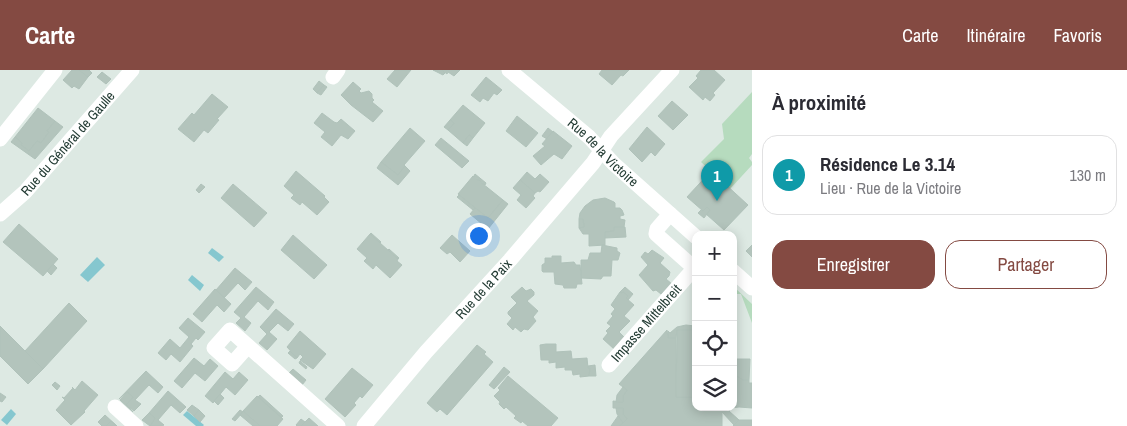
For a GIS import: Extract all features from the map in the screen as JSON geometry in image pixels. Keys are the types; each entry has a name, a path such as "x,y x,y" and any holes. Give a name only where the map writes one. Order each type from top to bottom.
{"street":[{"path":"0,139 55,70"},
{"name":"Rue du Général de Gaulle","path":"0,214 25,192 132,70"},
{"name":"Rue de la Victoire","path":"508,70 589,137 614,164 692,233"},
{"name":"Rue de la Paix","path":"364,426 426,352 593,163 611,136 670,71"},
{"name":"Impasse Mittelbreit","path":"609,366 691,272 693,266 656,234 657,229 670,214"},
{"path":"737,275 752,288"},
{"path":"248,346 338,426"},
{"path":"115,407 136,426"}],"green space":[{"path":"752,92 752,154 749,158 752,165 730,189 701,162 724,139 722,124"},
{"path":"737,290 752,304 752,323 741,294 737,294"}],"water":[{"path":"212,248 224,257 219,262 208,253"},
{"path":"97,257 105,265 88,282 80,275"},
{"path":"192,275 204,285 200,291 188,280"},
{"path":"11,409 16,414 7,425 1,420"},
{"path":"187,411 204,425 196,426 183,415"}],"building":[{"path":"72,70 79,70 88,77 79,89 74,86 72,88 63,80"},
{"path":"79,70 89,70 92,73 88,77"},
{"path":"395,70 411,70 397,87 387,79"},
{"path":"433,70 442,70 445,73 443,75"},
{"path":"442,70 460,70 454,76"},
{"path":"602,70 629,70 623,76 621,75 612,85 599,74"},
{"path":"701,70 714,70 725,80 713,93 715,95 710,101 705,97 703,100 689,87 698,78 696,76"},
{"path":"102,72 111,79 106,84 97,77"},
{"path":"486,77 502,90 497,95 494,93 488,101 483,98 480,102 471,95"},
{"path":"319,81 324,85 317,93 313,89"},
{"path":"353,82 361,89 359,91 361,93 369,91 374,100 372,102 383,111 373,122 341,95"},
{"path":"324,85 327,87 321,95 317,93"},
{"path":"212,94 228,107 208,133 204,130 194,142 178,129 192,113 194,115"},
{"path":"672,101 688,115 673,130 658,116"},
{"path":"463,105 485,123 473,138 469,135 463,143 448,130 454,123 450,120"},
{"path":"38,108 55,121 41,143 37,141 29,151 15,137"},
{"path":"322,113 337,123 341,119 355,131 348,139 341,135 332,146 321,137 325,132 314,123"},
{"path":"517,116 538,133 526,147 506,131"},
{"path":"450,120 454,123 448,130 444,127"},
{"path":"55,121 63,127 35,159 11,142 15,137 29,151 37,141 41,143"},
{"path":"647,127 665,144 655,156 651,152 642,162 629,149"},
{"path":"410,128 425,141 404,165 398,175 381,162"},
{"path":"548,128 553,132 547,139 542,136"},
{"path":"553,131 572,146 562,159 554,154 541,165 533,156 545,146 542,144"},
{"path":"469,135 473,138 467,146 463,143"},
{"path":"441,138 469,161 462,168 435,145"},
{"path":"381,162 398,175 405,166 410,171 398,185 377,168"},
{"path":"296,171 325,196 329,202 317,215 302,202 300,205 291,198 294,195 284,186"},
{"path":"711,171 748,205 724,230 706,214 710,210 707,207 703,211 687,197"},
{"path":"527,172 535,179 540,174 549,182 540,192 535,193 520,180"},
{"path":"475,174 486,183 485,185 474,176"},
{"path":"473,176 503,200 488,218 458,194"},
{"path":"520,180 535,193 533,196 535,198 526,208 517,200 521,195 513,188"},
{"path":"201,184 205,187 199,193 196,190"},
{"path":"233,184 267,213 254,227 221,198"},
{"path":"459,195 475,208 473,210 457,197"},
{"path":"605,198 615,203 615,208 622,210 624,215 620,216 620,219 625,220 624,227 614,227 614,231 605,232 605,245 589,246 589,234 583,234 579,228 584,227 583,219 579,219 580,213 593,200"},
{"path":"503,200 508,204 488,229 470,214 475,208 488,218"},
{"path":"707,207 710,210 704,218 698,213"},
{"path":"579,219 583,219 584,227 579,228"},
{"path":"19,224 58,259 43,276 3,242"},
{"path":"614,227 625,227 626,237 605,238 605,232 614,231"},
{"path":"370,234 381,242 380,243"},
{"path":"370,234 398,259 397,261 402,265 390,278 376,265 373,269 364,261 367,258 357,249"},
{"path":"293,235 327,265 314,279 281,250"},
{"path":"452,235 470,251 460,262 450,252 447,254 440,248"},
{"path":"602,245 617,248 617,251 620,253 618,260 612,260 611,276 603,276 601,279 581,278 581,260 588,260 590,253 601,253"},
{"path":"752,245 752,257 746,251"},
{"path":"388,250 399,258 398,259"},
{"path":"652,250 664,258 660,263 670,272 666,279 672,284 661,294 656,290 653,291 639,275 648,265 641,257 645,252 648,254"},
{"path":"552,256 561,256 561,263 574,262 576,265 580,265 582,284 577,284 576,288 564,288 563,285 555,284 554,272 542,271 545,258 552,258"},
{"path":"53,264 57,268 51,275 47,271"},
{"path":"235,268 252,282 245,290 238,283 224,298 216,290"},
{"path":"256,287 274,302 268,310 258,301 244,317 251,323 245,331 236,323 241,318 234,312"},
{"path":"522,287 526,291 531,289 534,292 534,295 527,301 538,311 533,317 536,321 528,330 524,329 521,332 515,327 513,330 507,324 512,318 508,312 517,303 511,297"},
{"path":"625,287 633,294 628,300 626,298 628,296 620,292"},
{"path":"215,289 231,304 224,312 217,305 202,322 193,314"},
{"path":"620,292 628,296 626,298 634,305 624,316 630,321 619,332 625,338 614,349 603,339 608,333 606,331 611,326 607,323 613,316 611,314 615,309 611,305"},
{"path":"69,303 87,321 43,369 25,351"},
{"path":"276,309 294,324 288,331 278,323 269,332 277,339 267,350 259,343 267,334 260,327"},
{"path":"188,318 205,332 198,340 196,338 191,344 193,346 180,362 171,354 166,360 158,353 170,339 180,348 189,337 179,328"},
{"path":"0,326 43,369 28,384 0,356"},
{"path":"692,326 692,330 677,330 676,338 668,338 668,331 670,333 677,327"},
{"path":"667,330 668,338 676,338 676,397 692,397 692,411 729,411 739,420 734,425 722,412 722,426 619,426 627,419 623,414 623,408 613,408 613,401 623,402 623,396 627,390 619,384"},
{"path":"677,330 692,330 692,397 676,397"},
{"path":"300,331 326,354 313,369 300,360 303,357 300,354 297,358 287,347"},
{"path":"556,344 556,352 571,351 572,359 587,358 588,368 590,368 589,376 580,377 580,374 573,375 572,370 565,370 565,367 556,368 556,362 549,363 549,360 541,360 540,345"},
{"path":"477,345 486,352 484,354 493,362 447,415 440,409 437,412 427,403"},
{"path":"290,351 297,358 295,359 288,353"},
{"path":"194,358 204,366 210,359 218,366 205,381 195,373 182,388 174,381"},
{"path":"737,359 750,359 749,380 743,380 737,376"},
{"path":"300,361 307,367 306,369 299,363"},
{"path":"595,365 596,376 589,376 590,368 588,366"},
{"path":"504,367 510,372 494,389 489,385"},
{"path":"352,368 373,385 362,398 360,396 354,403 356,405 345,417 325,399"},
{"path":"293,369 306,380 302,385 289,373"},
{"path":"146,371 163,387 158,393 149,385 135,400 141,404 134,411 126,405 133,397 127,392 119,399"},
{"path":"225,372 233,379 239,372 248,380 235,395 226,387 213,403 205,396"},
{"path":"508,376 558,418 551,426 528,426 514,418 516,416 506,407 504,409 499,404 500,402 494,396"},
{"path":"737,376 743,380 749,380 749,383 752,383 752,408 737,407"},
{"path":"82,381 98,395 85,412 71,425 56,410 65,400 62,397 64,398 73,388 75,390"},
{"path":"55,382 60,386 57,390 52,385"},
{"path":"623,387 627,390 623,396 623,402 616,402 617,395"},
{"path":"168,391 186,407 180,413 171,405 158,420 164,425 150,426 155,418 149,413"},
{"path":"127,392 133,397 126,405 133,412 120,400"},
{"path":"0,393 6,397 2,402 0,401"},
{"path":"220,394 224,398 218,405 214,401"},
{"path":"260,395 283,416 281,418 258,397"},
{"path":"257,396 283,419 277,426 260,426 243,411"},
{"path":"192,405 199,410 194,416 187,410"},
{"path":"616,408 623,408 623,414 627,419 623,423 617,414"},
{"path":"199,410 205,416 200,422 194,416"},
{"path":"240,410 243,412 235,421 232,419"},
{"path":"243,411 260,426 253,426 240,415"},
{"path":"149,413 155,418 150,426 142,420"},
{"path":"105,415 117,426 111,421 106,426 102,426 98,422"},
{"path":"618,416 623,423 619,426 611,426"},
{"path":"309,418 318,426 301,426"},
{"path":"301,419 305,422 301,426 297,426 296,425"},
{"path":"739,420 752,420 752,426 733,426"},
{"path":"111,421 116,426 106,426"}],"place":[{"name":"Résidence Le 3.14","path":"717,201"}]}
